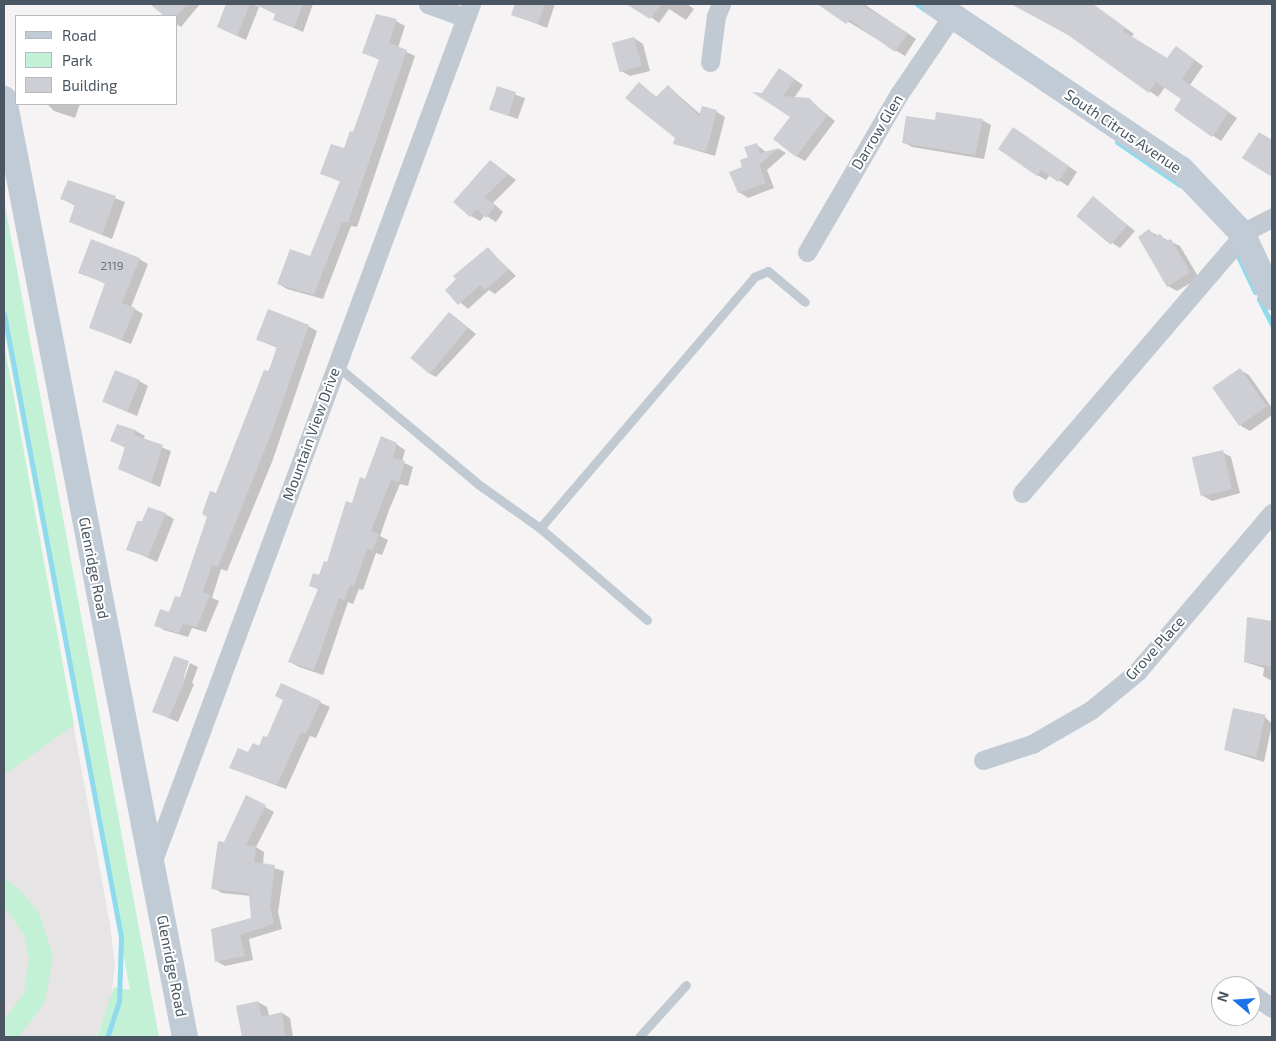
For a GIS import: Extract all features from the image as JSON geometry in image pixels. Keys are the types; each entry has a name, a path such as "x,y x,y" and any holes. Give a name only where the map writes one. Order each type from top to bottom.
{"street":[{"path":"428,4 469,11"},
{"path":"710,62 716,16 721,4"},
{"name":"South Citrus Avenue","path":"943,10 1181,169 1227,214 1243,234 1272,297"},
{"name":"Darrow Glen","path":"807,252 900,94 943,10"},
{"name":"Mountain View Drive","path":"152,864 469,11"},
{"name":"Glenridge Road","path":"4,99 185,1037"},
{"path":"1022,493 1243,234 1272,218"},
{"name":"Grove Place","path":"983,760 1032,744 1091,710 1137,672 1272,513"},
{"path":"1261,1001 1272,1008"}],"lane":[{"path":"540,528 754,277 768,272 804,302"},
{"path":"337,365 478,484 540,528 647,620"},
{"path":"639,1037 686,985"}],"shaded area":[{"path":"4,346 110,925 115,965 111,999 96,1037 4,1037"}],"green space":[{"path":"4,200 159,1037 97,1037 114,987 130,990 4,330"},
{"path":"4,343 74,725 4,775"},
{"path":"4,878 19,889 39,913 53,956 45,1002 19,1037 4,1037 4,1020 24,993 29,958 24,935 4,906"}],"building":[{"path":"150,4 187,4 178,15 163,15"},
{"path":"226,4 250,4 237,36 217,27"},
{"path":"254,4 303,4 294,28 273,20 275,14"},
{"path":"515,4 545,4 538,24 511,15"},
{"path":"626,4 661,4 650,19"},
{"path":"817,4 861,4 908,33 895,52 850,20 846,24"},
{"path":"1011,4 1093,4 1126,28 1123,31 1167,58 1176,46 1195,60 1182,79 1229,112 1212,137 1174,110 1181,99 1156,82 1149,93 1068,35"},
{"path":"376,14 397,19 389,43 407,50 348,223 342,222 314,295 277,284 290,249 310,256 340,181 320,174 331,144 344,148 350,131 353,132 379,59 362,53"},
{"path":"634,37 642,66 620,72 612,43"},
{"path":"779,68 795,79 783,96 809,98 827,116 796,157 773,139 790,117 752,92 762,93"},
{"path":"639,82 656,97 668,85 699,116 702,106 717,110 706,152 673,144 675,138 625,98"},
{"path":"497,86 516,92 508,116 489,110"},
{"path":"936,112 983,119 975,155 902,143 906,116 935,120"},
{"path":"1013,127 1069,166 1058,182 1041,170 1037,176 998,149"},
{"path":"1259,132 1272,140 1272,177 1242,158"},
{"path":"757,143 760,153 779,148 759,165 766,183 738,193 729,172 742,167 740,160 748,157 744,147"},
{"path":"490,160 508,174 485,197 495,206 486,218 477,209 470,217 453,202"},
{"path":"68,180 116,196 102,235 69,222 75,204 60,199"},
{"path":"1093,196 1127,225 1111,245 1076,216"},
{"path":"1149,229 1154,236 1160,234 1166,241 1171,239 1190,272 1167,287 1138,237"},
{"path":"91,239 140,258 122,303 135,308 122,340 89,328 105,283 78,273"},
{"path":"488,247 508,270 485,290 480,285 458,305 445,290 456,279 453,276"},
{"path":"268,309 309,325 275,424 218,567 212,565 203,592 210,595 197,627 183,624 179,633 154,626 160,609 169,612 175,596 180,597 207,517 202,514 210,491 216,493 264,370 269,371 277,346 256,340"},
{"path":"449,312 468,328 430,374 410,358"},
{"path":"1240,368 1267,407 1239,426 1212,388"},
{"path":"115,370 140,380 127,412 102,402"},
{"path":"117,424 136,430 134,435 163,445 151,483 118,469 125,447 110,441"},
{"path":"381,436 397,443 393,458 405,461 399,482 391,480 371,531 379,534 373,550 367,549 354,586 350,585 344,600 339,598 314,670 288,662 318,589 309,586 313,573 319,575 324,561 327,562 346,501 352,503 360,477 365,479"},
{"path":"1223,450 1232,489 1201,496 1192,457"},
{"path":"148,507 166,513 148,557 126,550 137,521 142,521"},
{"path":"1247,617 1272,621 1272,667 1244,662"},
{"path":"174,656 189,661 184,677 186,678 169,718 152,712"},
{"path":"281,683 321,701 306,734 301,732 277,785 229,768 238,748 248,752 253,743 259,746 263,736 267,737 283,700 275,696"},
{"path":"1233,708 1265,715 1256,757 1224,750"},
{"path":"246,795 266,805 246,845 256,846 254,862 275,865 270,906 274,924 240,935 245,956 215,962 211,929 251,918 249,893 211,889 218,841 224,842"},
{"path":"258,1001 262,1017 282,1012 285,1037 242,1037 236,1006"}],"waterway":[{"path":"917,4 927,11"},
{"path":"1117,142 1180,185"},
{"path":"1237,254 1255,292"},
{"path":"1259,299 1272,325"},
{"path":"4,314 121,937 119,1001 107,1037"}]}
